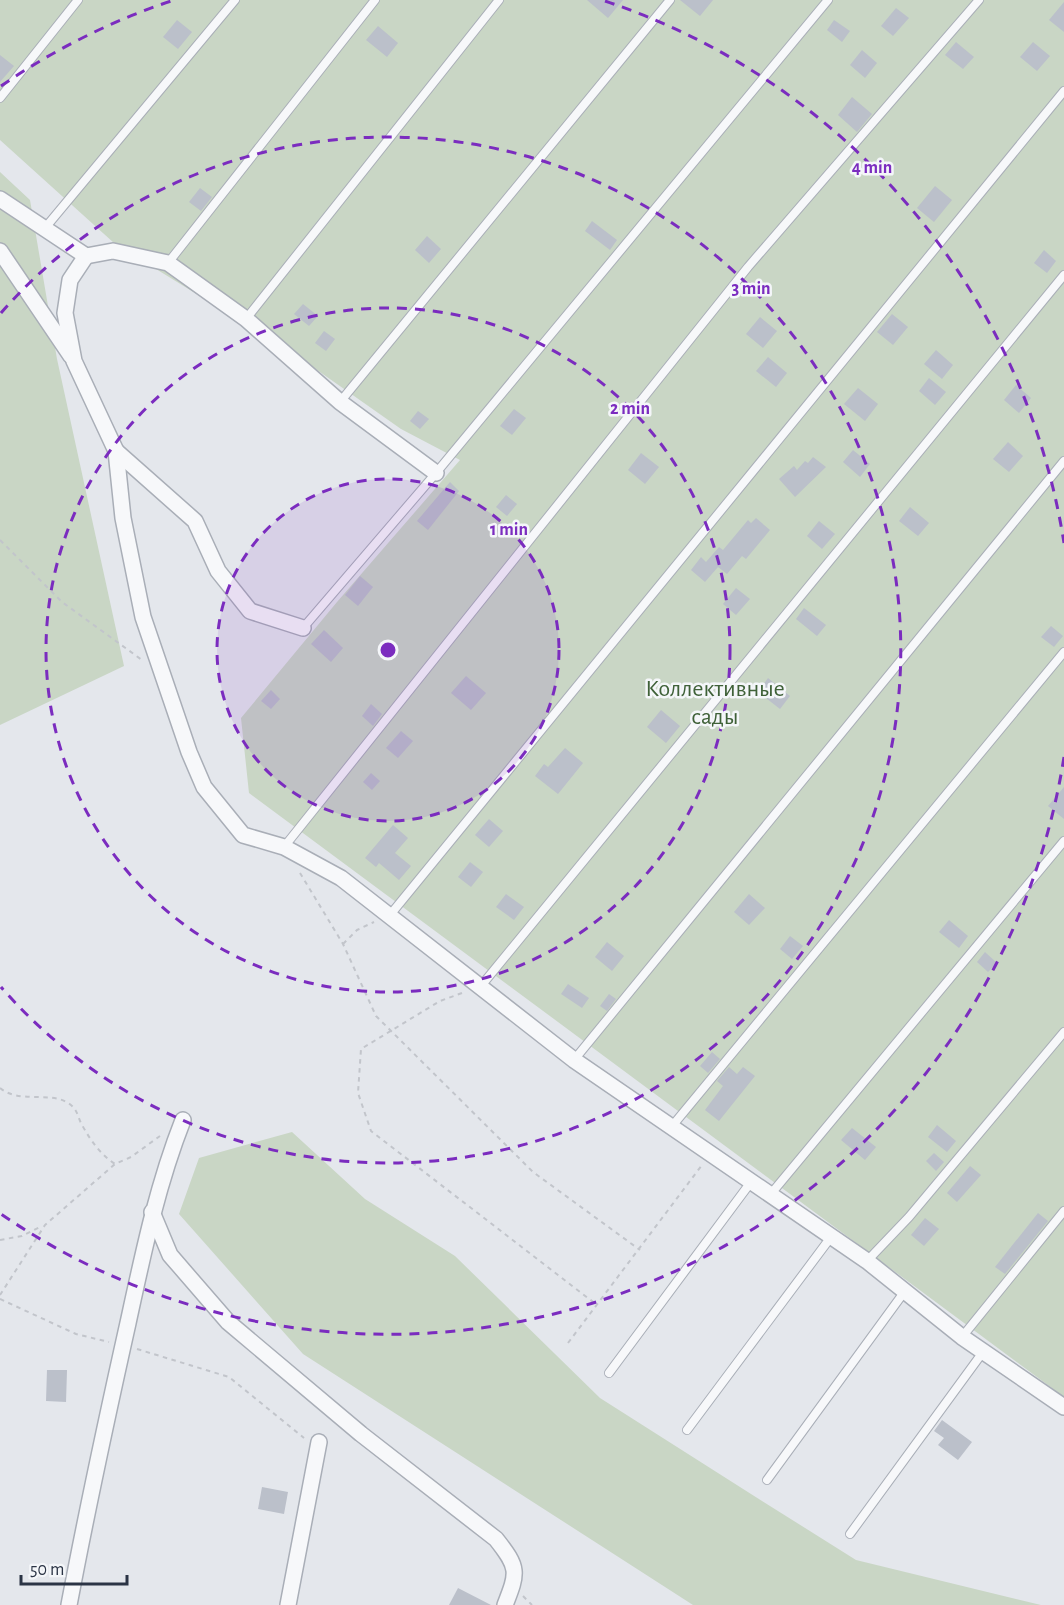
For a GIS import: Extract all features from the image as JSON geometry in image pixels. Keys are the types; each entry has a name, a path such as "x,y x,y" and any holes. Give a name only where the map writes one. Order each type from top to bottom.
{"street":[{"path":"0,199 86,256 113,251 168,263 246,319 339,402 436,473"},
{"path":"0,251 74,361 116,451 123,518 143,617 189,752 204,787 243,835 284,847 341,878 574,1060 673,1125 770,1196 867,1261 962,1337 1063,1406"},
{"path":"74,361 65,313 70,280 86,256"},
{"path":"116,451 195,521 218,571 250,611 303,628"},
{"path":"69,1605 101,1439 152,1212 167,1159 183,1120"},
{"path":"152,1212 170,1255 228,1322 362,1434 496,1539 507,1552 516,1578 505,1605"},
{"path":"288,1605 319,1442"}],"lane":[{"path":"0,98 78,0"},
{"path":"45,228 235,0"},
{"path":"168,263 375,0"},
{"path":"246,319 499,0"},
{"path":"339,402 670,0"},
{"path":"303,628 436,473 828,0"},
{"path":"284,847 748,267 979,0"},
{"path":"390,915 1064,91"},
{"path":"481,986 1064,275"},
{"path":"574,1060 1064,461"},
{"path":"673,1125 1064,652"},
{"path":"770,1196 1064,841"},
{"path":"867,1261 909,1217 1064,1032"},
{"path":"609,1373 751,1182"},
{"path":"962,1337 1064,1211"},
{"path":"687,1430 831,1237"},
{"path":"767,1480 905,1292"},
{"path":"850,1534 983,1352"}],"path":[{"path":"0,540 63,602 145,663"},
{"path":"284,847 343,944 376,1016 533,1172 640,1250"},
{"path":"343,944 357,930 390,915"},
{"path":"481,986 440,1001 361,1049 358,1093 371,1131 597,1305"},
{"path":"0,1088 6,1093 25,1097 66,1101 78,1112 81,1123 100,1154 115,1164"},
{"path":"0,1240 22,1236 45,1225 115,1164 131,1158 183,1120"},
{"path":"568,1343 711,1153"},
{"path":"45,1225 0,1297 76,1334 123,1345 229,1377 310,1442 319,1442"}],"green space":[{"name":"Коллективные сады","path":"0,0 1064,0 1064,1397 249,793 241,718 337,602 460,460 401,429 300,358 114,243 0,140"},
{"path":"0,172 30,200 57,359 124,666 0,725"},
{"path":"292,1132 365,1199 455,1256 600,1398 751,1494 856,1560 1041,1605 693,1605 303,1354 179,1214 199,1158"}],"building":[{"path":"587,0 623,0 608,18"},
{"path":"680,0 713,0 700,16"},
{"path":"1064,2 1064,32 1049,20"},
{"path":"896,8 909,18 893,36 881,26"},
{"path":"177,20 192,32 178,49 163,37"},
{"path":"834,20 850,31 842,42 827,30"},
{"path":"378,26 398,43 387,57 366,40"},
{"path":"956,42 974,57 963,69 945,55"},
{"path":"1033,42 1050,56 1037,71 1020,57"},
{"path":"862,50 877,63 865,78 850,65"},
{"path":"0,55 14,66 0,82"},
{"path":"852,97 872,114 857,132 838,115"},
{"path":"935,186 952,200 934,222 917,208"},
{"path":"200,188 212,197 201,211 189,202"},
{"path":"592,221 617,240 610,250 585,231"},
{"path":"427,236 441,249 429,263 415,250"},
{"path":"1044,250 1056,261 1047,273 1034,263"},
{"path":"303,304 318,316 309,326 294,314"},
{"path":"892,314 908,327 893,345 877,332"},
{"path":"760,317 777,331 763,348 746,334"},
{"path":"324,331 335,339 326,351 315,343"},
{"path":"936,350 953,365 942,379 924,364"},
{"path":"768,357 787,373 776,387 756,371"},
{"path":"929,378 946,392 935,405 919,391"},
{"path":"1016,385 1031,398 1019,413 1004,400"},
{"path":"858,388 878,404 865,421 844,404"},
{"path":"514,409 526,418 512,435 500,426"},
{"path":"418,411 429,419 420,429 410,421"},
{"path":"1008,442 1023,456 1009,472 993,459"},
{"path":"853,450 870,464 860,477 843,462"},
{"path":"641,453 659,467 645,484 628,470"},
{"path":"813,457 826,467 795,497 779,479 794,466 797,470 805,461 808,463"},
{"path":"450,482 459,491 428,530 417,521"},
{"path":"506,495 517,504 507,516 496,507"},
{"path":"910,507 929,523 918,536 899,521"},
{"path":"756,518 770,530 746,559 742,556 727,574 718,567 705,582 691,570 701,557 706,562 719,547 723,550 748,520 751,523"},
{"path":"819,521 835,534 822,549 807,536"},
{"path":"360,576 373,587 358,606 345,595"},
{"path":"736,588 750,599 736,615 723,604"},
{"path":"804,608 826,625 817,636 796,619"},
{"path":"1051,626 1063,636 1054,647 1041,637"},
{"path":"324,630 343,648 331,662 311,644"},
{"path":"466,676 486,693 471,710 451,693"},
{"path":"768,678 790,696 780,709 758,692"},
{"path":"271,690 280,699 271,709 261,701"},
{"path":"371,704 382,714 373,726 362,716"},
{"path":"661,710 680,726 666,743 647,727"},
{"path":"401,731 413,741 398,758 386,748"},
{"path":"565,748 583,763 558,794 535,776 544,764 548,767"},
{"path":"371,773 380,781 372,790 363,782"},
{"path":"1064,787 1064,819 1048,806"},
{"path":"489,819 503,831 489,847 475,835"},
{"path":"393,825 408,838 395,853 411,866 399,880 379,863 376,867 365,858"},
{"path":"470,862 483,872 471,887 458,877"},
{"path":"506,894 524,907 514,920 496,907"},
{"path":"749,894 765,908 749,925 734,912"},
{"path":"949,920 968,936 959,948 939,932"},
{"path":"790,936 803,946 792,959 780,949"},
{"path":"607,942 624,956 612,971 595,957"},
{"path":"985,952 997,963 988,972 977,962"},
{"path":"568,984 589,998 582,1008 561,994"},
{"path":"609,994 616,999 607,1011 600,1006"},
{"path":"712,1052 720,1059 708,1073 700,1066"},
{"path":"729,1067 737,1074 743,1067 755,1076 719,1121 705,1110 723,1086 717,1081"},
{"path":"937,1125 956,1141 947,1152 928,1137"},
{"path":"852,1128 876,1147 865,1160 841,1140"},
{"path":"934,1153 944,1162 936,1171 926,1161"},
{"path":"970,1166 981,1175 957,1202 947,1193"},
{"path":"1038,1213 1048,1221 1005,1274 995,1267"},
{"path":"925,1218 939,1229 924,1246 911,1235"},
{"path":"47,1370 67,1370 66,1402 46,1401"},
{"path":"942,1420 972,1442 958,1460 938,1445 944,1438 934,1431"},
{"path":"262,1487 288,1492 284,1514 258,1509"},
{"path":"458,1588 491,1605 449,1605"}]}
